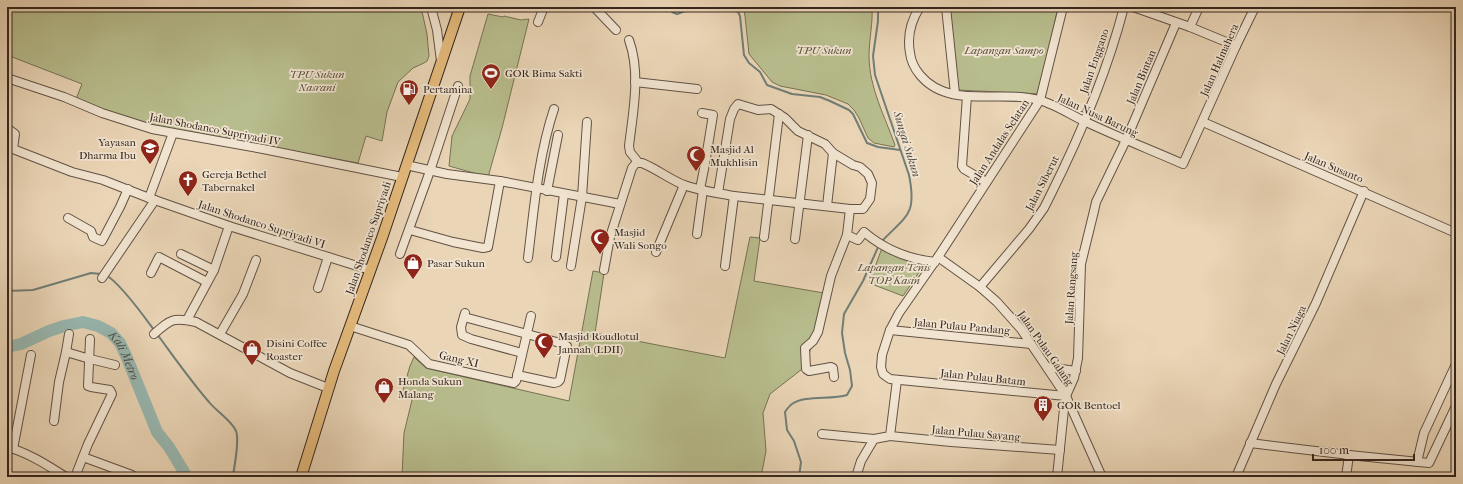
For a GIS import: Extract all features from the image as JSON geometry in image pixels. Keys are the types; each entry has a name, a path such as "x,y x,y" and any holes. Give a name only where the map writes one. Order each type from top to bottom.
{"main road":[{"name":"Jalan Shodanco Supriyadi","path":"301,477 328,388 460,7"}],"street":[{"path":"431,7 441,62"},
{"path":"538,22 544,7"},
{"path":"594,7 616,30"},
{"name":"Jalan Nusa Barung","path":"920,7 913,18 910,31 909,45 911,58 915,68 930,85 942,91 966,96 1023,97 1040,100 1126,140 1184,164 1203,122"},
{"path":"946,7 955,94"},
{"name":"Jalan Andalas Selatan","path":"898,380 887,378 881,369 882,355 890,330 1040,100 1063,7"},
{"name":"Jalan Enggano","path":"1084,121 1107,64 1124,7"},
{"path":"1133,7 1190,27 1236,46"},
{"path":"1190,27 1199,7"},
{"name":"Jalan Halmahera","path":"1203,122 1236,46 1255,7"},
{"name":"Jalan Bintan","path":"1126,140 1176,23"},
{"path":"629,40 635,82 629,146 630,152 638,162 648,165 684,185 718,193 850,209 863,209 871,195 872,183 868,174 860,167 853,165 833,153 825,144 798,131 785,118 771,109 758,110 738,104 728,125 718,193"},
{"name":"Jalan Shodanco Supriyadi IV","path":"7,78 152,129 263,149 402,177"},
{"path":"635,82 697,89"},
{"path":"400,254 410,230 458,86"},
{"path":"966,96 962,166 986,182"},
{"path":"528,258 537,189 548,125 554,109"},
{"path":"696,234 701,189 713,115 702,113"},
{"path":"764,237 779,114"},
{"name":"Jalan Siberut","path":"980,286 1018,243 1044,208 1084,121"},
{"path":"571,266 582,197 587,122"},
{"name":"Jalan Susanto","path":"1203,122 1364,191 1456,233"},
{"path":"7,128 15,134 10,149"},
{"path":"104,275 152,199 173,133"},
{"path":"547,191 558,135"},
{"path":"795,238 808,135"},
{"name":"Jalan Rangsang","path":"1057,477 1066,396 1076,371 1078,358 1082,255 1096,202 1126,140"},
{"name":"Jalan Shodanco Supriyadi VI","path":"10,149 72,172 103,180 229,226 370,270"},
{"path":"827,206 833,153"},
{"path":"604,270 610,237 620,204 632,168 638,162"},
{"path":"406,165 430,171 620,204"},
{"path":"410,230 453,242 483,248 488,247 500,182"},
{"path":"656,252 684,185"},
{"path":"68,218 91,231 93,237 102,240 120,208 128,189"},
{"name":"Jalan Niaga","path":"1236,477 1276,384 1316,303 1364,191"},
{"path":"556,257 564,194"},
{"path":"725,266 734,196"},
{"path":"834,377 833,368 831,367 809,371 806,369 805,348 813,341 818,332 832,274 847,235 850,209"},
{"path":"187,320 214,270 229,226"},
{"path":"847,235 858,240 864,232 882,246 918,260 936,260"},
{"path":"181,254 214,270"},
{"path":"151,273 159,257 207,282"},
{"path":"318,288 328,258"},
{"path":"220,334 242,294 256,260"},
{"name":"Jalan Pulau Galang","path":"936,260 980,286 1010,316 1066,396 1102,477"},
{"path":"522,353 471,339 462,335 461,327 464,314 527,333 564,344 567,346 560,380 558,382 554,383 517,375 522,353 527,333 531,316"},
{"path":"156,332 171,320 180,319 196,322 284,370 328,388"},
{"name":"Gang XI","path":"350,326 409,345 424,360 436,365 514,383 517,375"},
{"name":"Jalan Pulau Pandang","path":"890,330 1031,344"},
{"path":"54,421 57,393 69,334"},
{"path":"75,477 112,394 110,390 88,386 90,339"},
{"path":"66,352 90,360 115,365"},
{"path":"32,355 10,448 36,459 62,476"},
{"path":"1417,462 1424,434 1456,364"},
{"path":"1047,367 1076,371"},
{"path":"890,436 898,380"},
{"name":"Jalan Pulau Batam","path":"898,380 1066,396"},
{"path":"1250,443 1429,463 1456,406"},
{"name":"Jalan Pulau Sayang","path":"822,434 874,438 890,436 1060,450"},
{"path":"856,477 860,461 874,438"},
{"path":"1346,477 1349,455"},
{"path":"83,457 132,476"}],"green space":[{"name":"TPU Sukun Nasrani","path":"7,7 421,7 427,34 429,56 427,61 413,68 398,82 387,112 382,141 366,136 358,163 155,127 103,110 76,99 82,84 7,55"},
{"name":"TPU Sukun","path":"739,7 872,7 869,50 870,68 875,90 882,113 895,145 894,147 874,143 868,138 859,118 848,104 826,95 780,86 772,82 749,54 744,11"},
{"name":"Lapangan Sampo","path":"949,7 1058,7 1040,94 958,90"},
{"name":"GOR Bima Sakti","path":"488,14 521,20 529,19 502,128 488,177 449,166 452,136 470,99 470,76"},
{"path":"750,237 760,238 754,281 824,293 806,366 770,394 763,413 766,451 761,477 520,477 507,473 506,477 402,476 404,433 412,400 403,390 414,357 426,368 569,401 593,271 604,273 595,333 725,358"},
{"name":"Lapangan Tenis TOP Kasin","path":"882,248 924,265 903,296 869,283"}],"waterway":[{"path":"668,7 672,12 677,14 696,7"},
{"path":"729,7 738,12 740,16 744,55 749,63 760,72 767,85 792,94 820,97 849,110 853,114 867,143 878,147 900,150"},
{"name":"Sungai Sukun","path":"878,7 878,21 873,56 875,75 909,175 912,199 911,207 908,213 881,242"},
{"name":"Sungai Sukun","path":"799,477 801,462 794,441 787,430 785,412 797,401 847,395 852,386 842,333 844,314 863,281 879,245"},
{"path":"7,291 33,290 91,273 101,274"},
{"path":"106,275 125,292 154,330"},
{"name":"Kali Metro","path":"7,347 21,344 64,326 83,322 98,326 111,333 120,343 127,358 157,432 169,447 187,477"},
{"path":"157,334 202,394 234,427 237,435 237,447 233,477"}],"place":[{"name":"GOR Bima Sakti","path":"491,90"},
{"name":"Pertamina","path":"409,106"},
{"name":"Yayasan Dharma Ibu","path":"150,165"},
{"name":"Masjid Al Mukhlisin","path":"696,172"},
{"name":"Gereja Bethel Tabernakel","path":"188,197"},
{"name":"Masjid Wali Songo","path":"600,255"},
{"name":"Pasar Sukun","path":"413,280"},
{"name":"Masjid Roudlotul Jannah (LDII)","path":"544,359"},
{"name":"Disini Coffee Roaster","path":"252,366"},
{"name":"Honda Sukun Malang","path":"384,404"},
{"name":"GOR Bentoel","path":"1043,422"}]}
